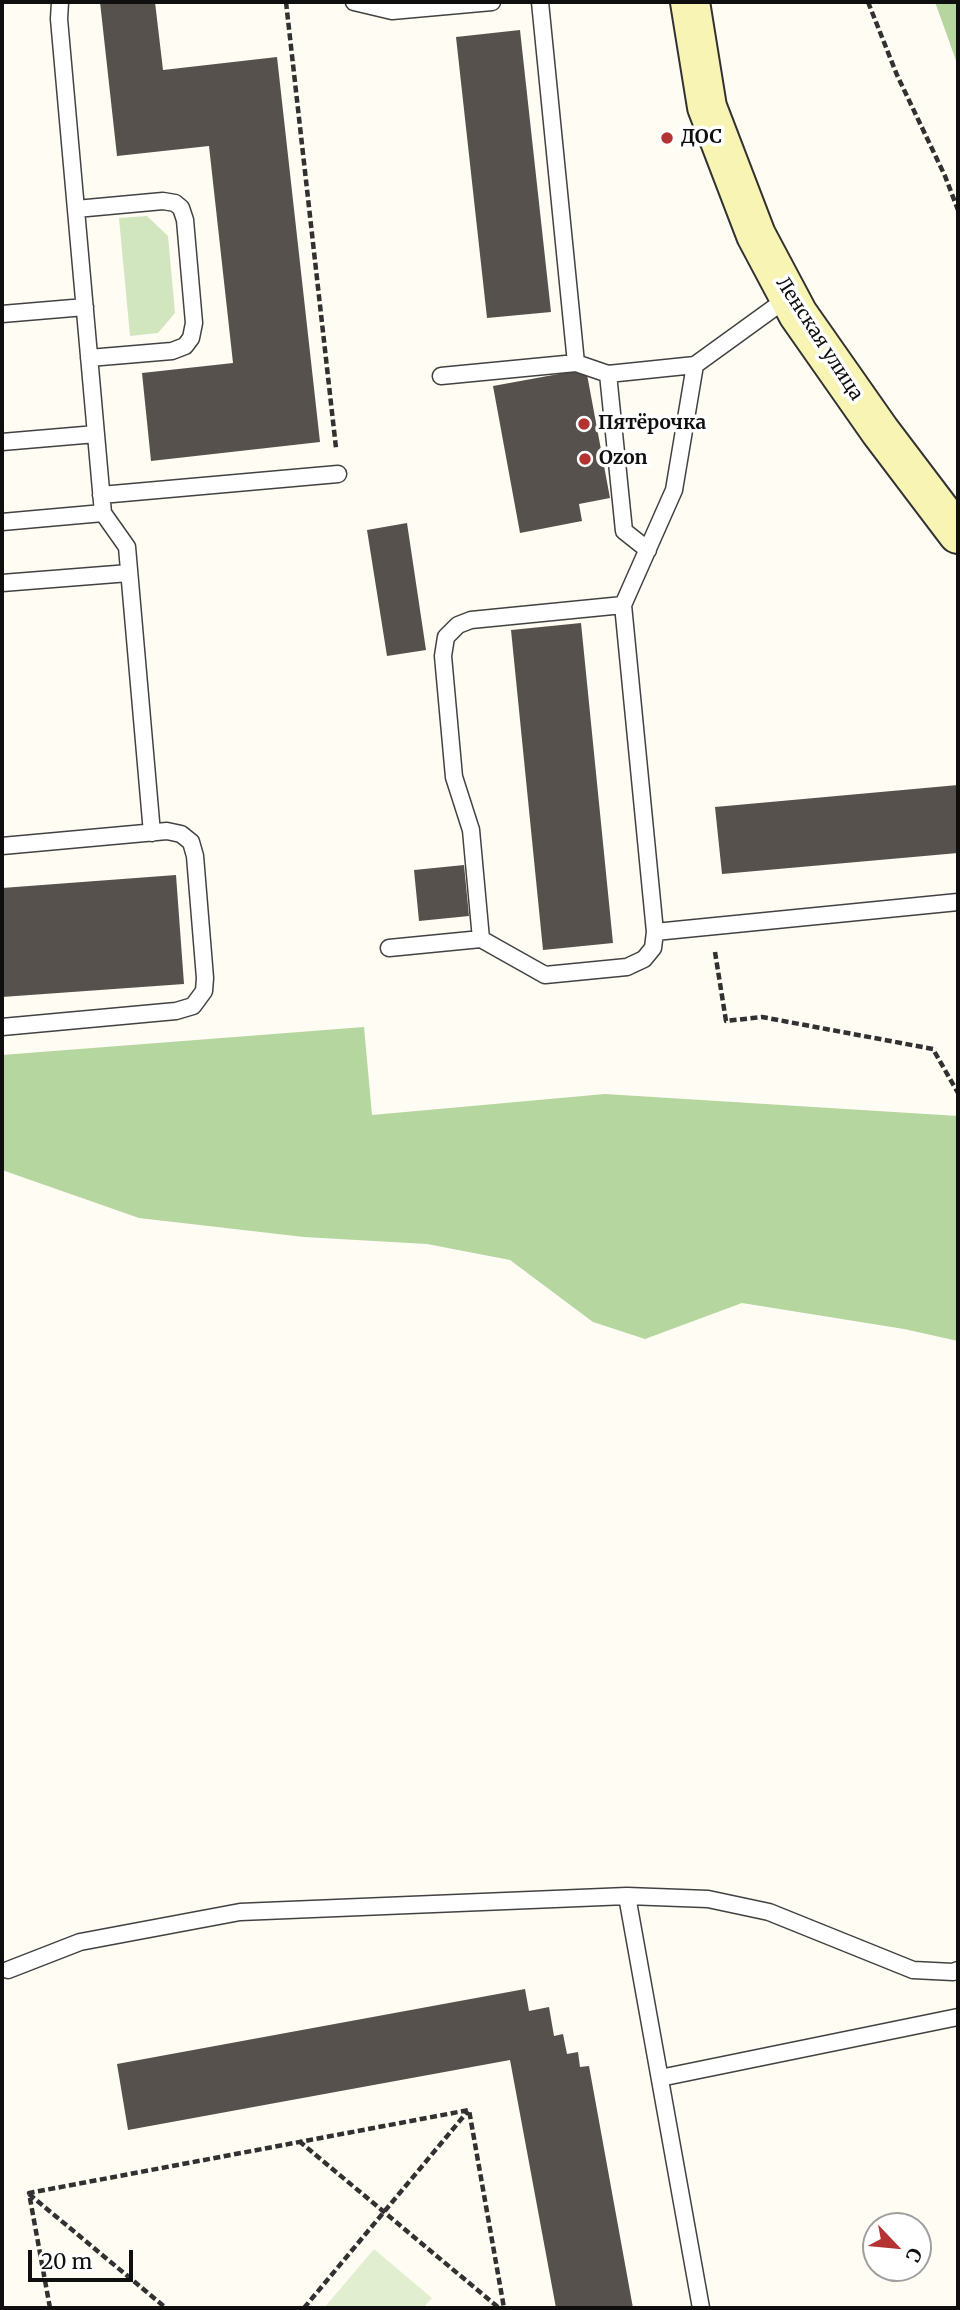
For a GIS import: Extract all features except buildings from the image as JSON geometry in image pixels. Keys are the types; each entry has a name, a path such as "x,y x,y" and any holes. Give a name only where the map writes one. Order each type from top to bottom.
{"street":[{"name":"Ленская улица","path":"690,2 707,107 755,235 798,314 880,431 958,534"}],"lane":[{"path":"60,2 59,19 101,495 103,513 127,547 152,833"},
{"path":"354,2 392,11 492,2"},
{"path":"540,2 576,363"},
{"path":"76,209 175,202 181,208 184,220 194,323 191,338 185,346 172,351 89,358"},
{"path":"441,376 576,363 608,374 695,366 789,297"},
{"path":"2,314 85,307"},
{"path":"390,948 481,939 545,975 627,967 644,959 653,948 655,932 623,605 674,490 695,366"},
{"path":"608,374 624,531 648,550"},
{"path":"2,442 96,433"},
{"path":"101,495 338,474"},
{"path":"2,522 103,513"},
{"path":"2,583 129,573"},
{"path":"481,939 471,830 454,777 443,656 446,637 458,625 471,620 623,605"},
{"path":"2,846 167,831 181,834 191,842 195,856 205,978 204,991 193,1006 176,1011 2,1027"},
{"path":"655,932 958,902"},
{"path":"8,1970 80,1942 240,1912 626,1896 708,1899 769,1912 913,1970 953,1972 958,1969"},
{"path":"626,1896 701,2308"},
{"path":"660,2078 958,2017"}],"path":[{"path":"286,2 338,474"},
{"path":"867,2 958,210"},
{"path":"711,927 726,1021 762,1017 933,1049 958,1093"},
{"path":"29,2193 469,2110"},
{"path":"304,2308 469,2110"},
{"path":"469,2110 501,2308"},
{"path":"299,2141 501,2308"},
{"path":"29,2193 50,2308"},
{"path":"29,2193 166,2308"}],"green space":[{"path":"935,2 958,2 958,66"},
{"path":"147,216 168,236 175,313 158,333 130,336 119,218"},
{"path":"364,1027 372,1115 605,1094 958,1116 958,1341 904,1329 742,1303 645,1339 593,1322 510,1260 427,1244 304,1237 139,1218 2,1170 2,1055"},
{"path":"374,2249 432,2298 423,2308 324,2308"}],"place":[{"name":"ДОС","path":"667,138"},
{"name":"Пятёрочка","path":"584,424"},
{"name":"Ozon","path":"585,459"}]}
